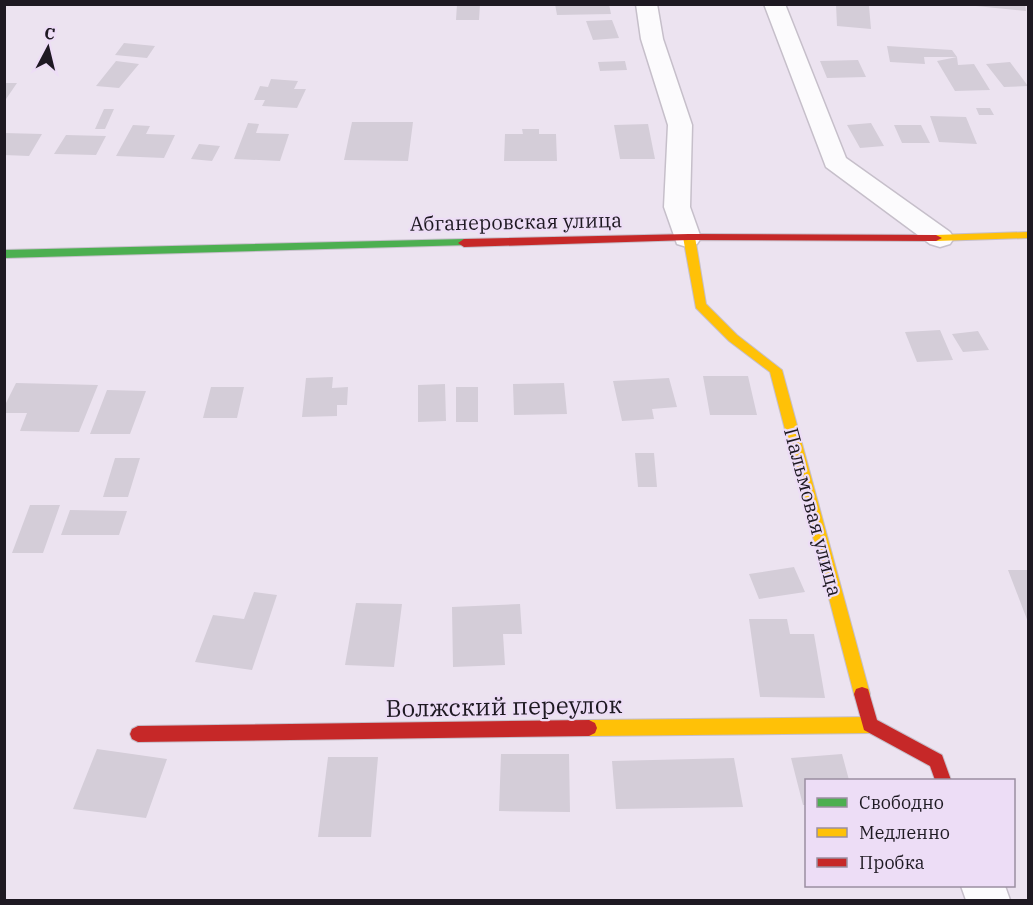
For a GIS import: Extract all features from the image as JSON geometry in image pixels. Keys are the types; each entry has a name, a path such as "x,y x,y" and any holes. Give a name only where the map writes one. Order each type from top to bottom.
{"street":[{"path":"645,4 652,39 680,125 677,207 688,238"},
{"path":"774,4 835,162 940,238"},
{"name":"Абганеровская улица","path":"4,254 688,238 940,238 1029,235"},
{"name":"Пальмовая улица","path":"688,238 700,305 733,338 776,370 870,725"},
{"path":"870,725 936,761 943,779"},
{"name":"Волжский переулок","path":"138,734 870,725"}],"building":[{"path":"457,4 480,4 479,20 456,20"},
{"path":"555,4 609,4 611,14 557,15"},
{"path":"836,4 869,6 871,29 837,26"},
{"path":"976,4 1025,4 1026,11 976,6"},
{"path":"612,20 619,38 593,40 586,21"},
{"path":"124,43 155,46 147,58 115,55"},
{"path":"887,46 952,50 957,57 924,57 925,64 890,62"},
{"path":"957,57 958,65 974,64 990,90 955,91 937,61"},
{"path":"858,60 866,77 827,78 820,61"},
{"path":"116,61 139,64 119,88 96,86"},
{"path":"625,61 627,70 600,71 598,62"},
{"path":"1010,62 1028,86 1004,87 986,64"},
{"path":"271,79 298,81 294,89 306,89 297,108 262,106 265,100 254,100 260,86 268,87"},
{"path":"4,83 17,83 4,102"},
{"path":"976,108 990,108 994,115 979,115"},
{"path":"104,109 114,109 105,129 95,129"},
{"path":"930,116 966,117 977,144 939,142"},
{"path":"352,122 413,122 408,161 344,160"},
{"path":"248,123 259,124 256,133 289,134 280,161 234,159"},
{"path":"871,123 884,146 860,148 847,125"},
{"path":"648,124 655,159 620,159 614,125"},
{"path":"133,125 150,126 146,134 175,135 164,158 116,156"},
{"path":"894,125 921,125 930,143 902,143"},
{"path":"522,129 539,129 539,134 556,134 557,161 504,161 505,134 523,134"},
{"path":"4,133 42,134 29,156 4,155"},
{"path":"66,135 106,136 96,155 54,154"},
{"path":"199,144 220,146 212,161 191,159"},
{"path":"940,330 953,360 917,362 905,332"},
{"path":"978,331 989,350 963,352 952,334"},
{"path":"703,376 748,376 757,415 710,415"},
{"path":"333,377 332,388 348,387 347,405 337,405 337,416 302,417 306,378"},
{"path":"669,378 677,407 652,409 654,419 622,421 613,381"},
{"path":"16,383 98,385 79,432 20,431 27,413 4,413 4,407"},
{"path":"564,383 567,414 514,415 513,384"},
{"path":"445,384 446,421 418,422 418,385"},
{"path":"211,387 244,387 237,418 203,418"},
{"path":"456,387 478,387 478,422 456,422"},
{"path":"107,390 146,391 130,434 90,434"},
{"path":"635,453 654,453 657,487 638,487"},
{"path":"115,458 140,458 128,497 103,497"},
{"path":"30,505 60,505 43,553 12,553"},
{"path":"70,510 127,511 119,535 61,535"},
{"path":"794,567 805,592 759,599 749,574"},
{"path":"1008,570 1028,570 1028,622"},
{"path":"254,592 277,595 252,670 195,662 213,615 244,619"},
{"path":"356,603 402,604 394,667 345,665"},
{"path":"520,604 522,634 503,634 505,665 453,667 452,607"},
{"path":"749,619 787,619 790,634 814,634 825,698 760,697"},
{"path":"97,749 167,759 146,818 73,809"},
{"path":"501,754 569,754 570,812 499,811"},
{"path":"842,754 849,779 805,779 805,805 803,805 791,758"},
{"path":"328,757 378,757 371,837 318,837"},
{"path":"734,758 743,807 616,809 612,761"}],"traffic: fast":[{"path":"4,254 464,243"}],"traffic: slow":[{"path":"936,238 1028,235"},
{"path":"689,237 700,305 733,338 776,370 862,694"},
{"path":"589,728 870,725"}],"traffic: jam":[{"path":"464,243 689,237 936,238"},
{"path":"862,694 870,725 936,761 943,779"},
{"path":"138,734 589,728"}]}
